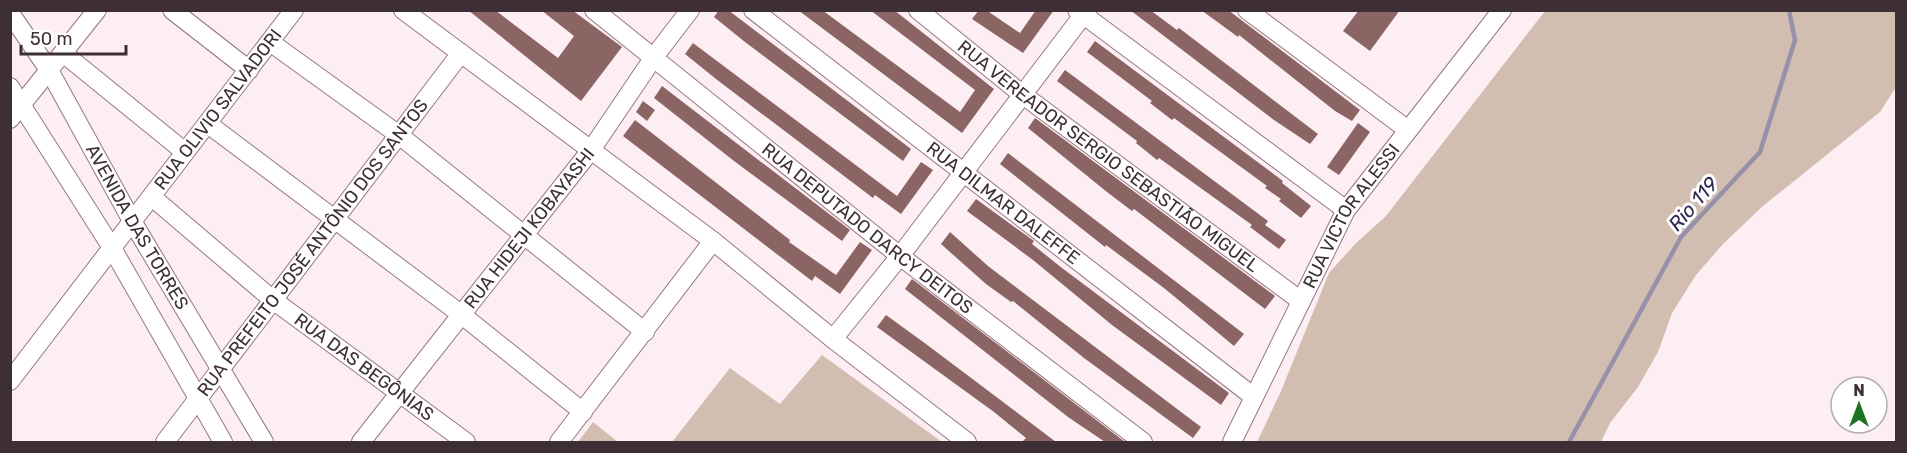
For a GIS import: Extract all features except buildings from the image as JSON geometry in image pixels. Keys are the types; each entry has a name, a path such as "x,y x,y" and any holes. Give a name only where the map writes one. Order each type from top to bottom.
{"street":[{"path":"10,119 97,10"},
{"path":"172,10 249,70"},
{"name":"RUA OLIVIO SALVADORI","path":"10,381 294,10"},
{"path":"403,10 713,241 833,339 968,442"},
{"name":"RUA DEPUTADO DARCY DEITOS","path":"594,10 900,256 1143,442"},
{"name":"RUA HIDEJI KOBAYASHI","path":"361,442 591,150 654,57 690,10"},
{"name":"RUA DILMAR DALEFFE","path":"753,10 1254,397"},
{"name":"RUA VEREADOR SERGIO SEBASTIÃO MIGUEL","path":"918,10 1023,95 1301,301"},
{"path":"1247,10 1408,130"},
{"name":"RUA VICTOR ALESSI","path":"1232,442 1346,210 1502,10"},
{"path":"833,339 900,256 1023,95 1082,12 1346,210"},
{"name":"AVENIDA DAS TORRES","path":"10,13 49,70 132,221 264,442"},
{"path":"270,42 399,135 645,332"},
{"path":"63,53 185,152"},
{"name":"RUA PREFEITO JOSÉ ANTÔNIO DOS SANTOS","path":"165,442 461,53"},
{"name":"AVENIDA DAS TORRES","path":"10,87 112,248 223,442"},
{"path":"208,124 462,315 583,412"},
{"name":"RUA DAS BEGÔNIAS","path":"152,196 273,300 466,442"},
{"path":"559,442 713,241"}],"shaded area":[{"path":"1545,11 1896,11 1896,87 1880,112 1763,206 1723,244 1696,275 1672,313 1658,352 1638,387 1610,423 1601,442 1257,442 1281,391 1329,273 1355,244 1386,216"},
{"path":"822,355 942,442 672,442 730,368 780,404"},
{"path":"593,422 618,442 578,442"}],"waterway":[{"name":"Rio 119","path":"1569,442 1681,237 1760,152 1795,40 1789,10"}]}
